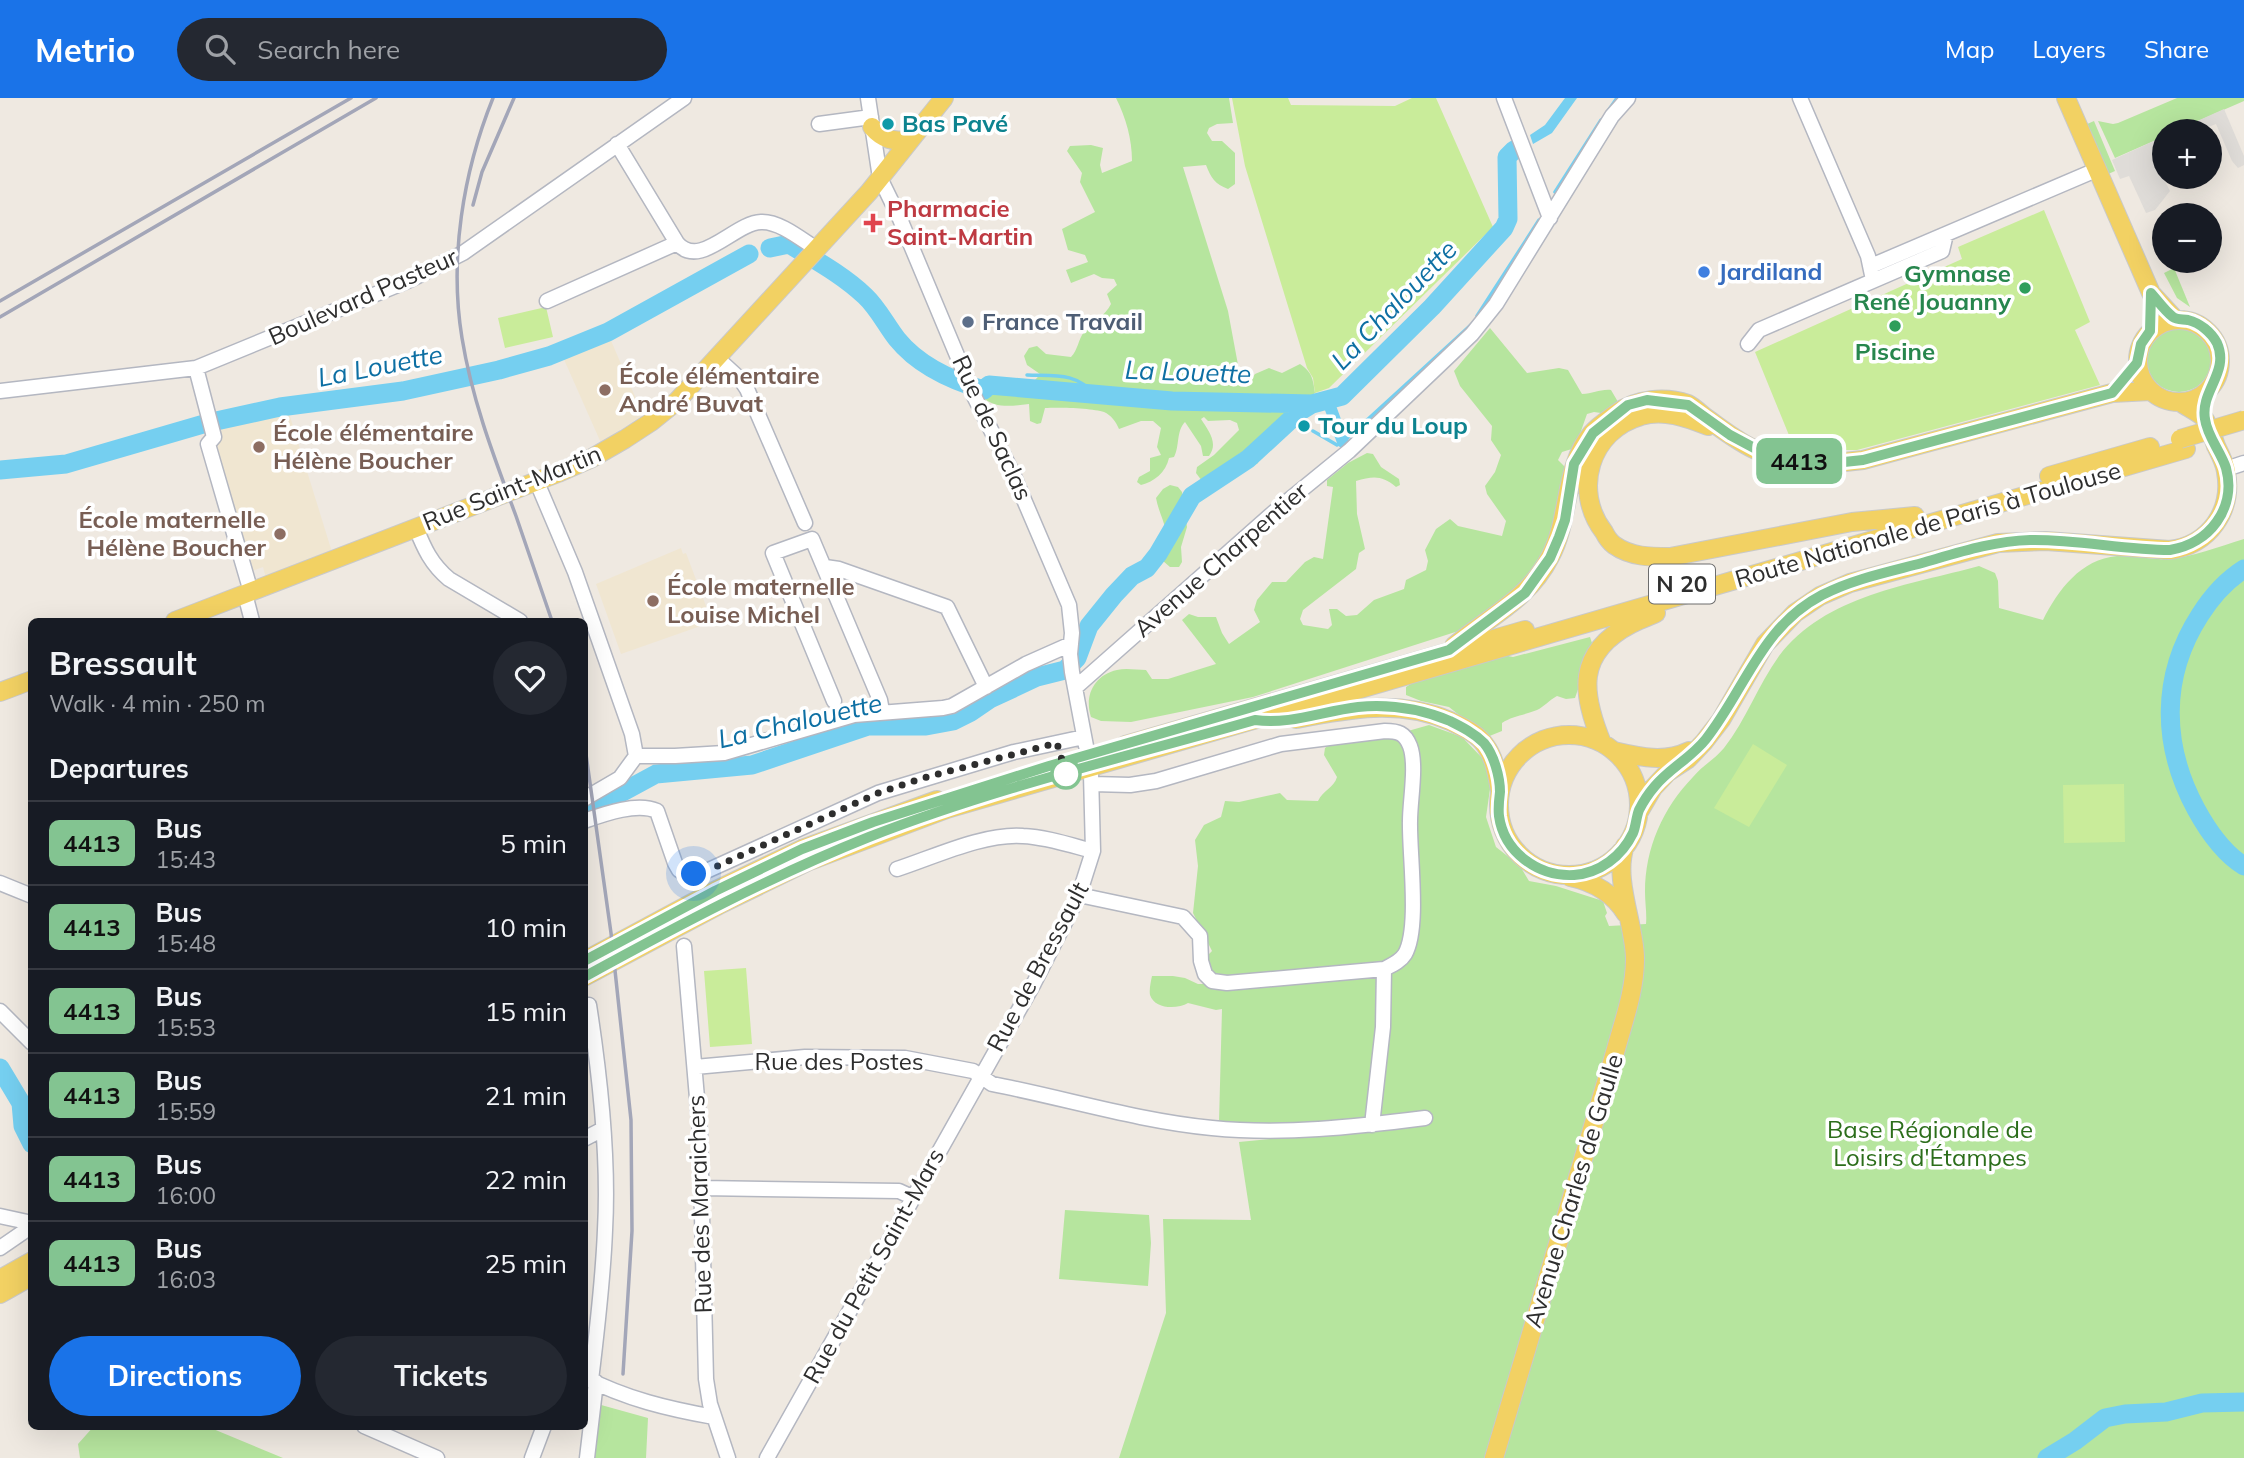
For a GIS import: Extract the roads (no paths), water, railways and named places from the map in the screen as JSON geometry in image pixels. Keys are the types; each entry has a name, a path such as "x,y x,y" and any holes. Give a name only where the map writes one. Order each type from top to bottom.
{"main road":[{"name":"Rue Saint-Martin","path":"183,618 592,458 638,431 677,401 717,358 880,178 944,98"},
{"path":"2066,98 2151,293 2175,319"},
{"path":"872,122 878,134 889,140 909,141"},
{"path":"2150,331 2151,293"},
{"path":"2175,319 2197,323 2209,332 2217,343 2220,356 2217,378 2207,391 2196,398 2180,402 2166,400 2151,391 2140,376 2137,363 2141,344 2150,331 2161,323 2175,319"},
{"path":"2112,393 2137,363"},
{"path":"1449,650 1525,593 1550,558 1565,520 1574,464 1593,433 1628,405 1647,400 1688,405 1730,435 1758,450 1815,463 1844,463 2112,393 2151,391"},
{"path":"1639,812 1653,788 1668,772 1688,759 1721,720 1765,645 1795,613 1820,596 1850,583 1998,543 2046,541 2156,550 2180,549 2201,539 2216,523 2225,502 2226,469 2204,418 2207,391"},
{"path":"2180,402 2204,418"},
{"path":"1730,435 1675,415 1657,413 1642,415 1625,422 1609,433 1598,446 1590,465 1587,484 1588,501 1596,522 1613,544 1640,557 1670,557 1852,522 1915,516"},
{"name":"Route Nationale de Paris à Toulouse","path":"588,975 807,862 961,805 1679,597 2183,444 2244,420"},
{"name":"Route Nationale de Paris à Toulouse","path":"588,959 802,849 873,822 1049,766 1915,516 2183,444 2244,432"},
{"path":"1561,875 1581,874 1602,867 1625,846 1636,825 1639,812 1639,800 1632,775 1621,758 1607,747 1587,704 1585,683 1590,667 1610,638 1630,624 1656,614 1679,597"},
{"path":"0,692 28,682"},
{"path":"1255,720 1275,723 1371,707 1405,708 1437,715 1466,729 1485,744 1494,762 1500,790 1499,816 1510,844 1531,864 1602,888 1619,902 1630,920"},
{"path":"1500,790 1513,762 1521,753 1542,740 1571,735 1643,758 1666,758 1685,753 1704,742"},
{"name":"Avenue Charles de Gaulle","path":"1494,1458 1633,987 1635,960 1622,873 1625,846"},
{"path":"0,1279 28,1263"},
{"path":"0,1294 28,1278"}],"street":[{"name":"Boulevard Pasteur","path":"0,391 196,368 440,266 464,253 684,98"},
{"name":"Rue de Saclas","path":"868,98 880,178 901,219 965,375 1013,474 1058,577 1069,605 1070,649"},
{"path":"1504,98 1550,218"},
{"name":"Avenue Charpentier","path":"1075,688 1273,513 1349,451 1472,334 1496,304 1612,116 1628,98"},
{"path":"1800,98 1871,267 1870,283"},
{"path":"819,124 872,122"},
{"path":"617,144 677,243 688,252 699,252 748,226 762,222 776,225 811,254"},
{"path":"1871,267 2096,170"},
{"path":"1748,344 1759,330 1942,251 1946,234"},
{"path":"547,301 677,243"},
{"path":"717,358 747,389 805,523"},
{"path":"196,368 214,437 208,444 248,593 252,618"},
{"path":"2226,469 2244,463"},
{"path":"536,480 578,583 632,734 633,761 620,778 588,797"},
{"path":"415,528 424,549 439,571 515,618"},
{"path":"834,701 773,553 812,539 880,700 882,711"},
{"path":"825,567 839,569 947,607 986,687"},
{"path":"588,820 616,812 652,808 657,811 679,870 702,873 878,793 1014,752 1085,741 1070,649 1027,664 952,706 882,711 844,717 724,753 633,761"},
{"name":"Rue de Bressault","path":"981,1075 1034,983 1079,895 1093,851 1092,779 1130,785 1156,781 1281,744 1365,732 1397,731 1406,737 1413,756 1410,823 1412,917 1405,953 1397,963 1384,970"},
{"path":"897,869 972,844 1003,837 1031,837 1093,851"},
{"path":"0,883 28,894"},
{"path":"1079,895 1183,917 1200,936 1201,961 1205,974 1212,981 1227,983 1384,970 1383,1027 1372,1125"},
{"name":"Rue des Maraichers","path":"684,946 695,1067 708,1393 728,1458"},
{"path":"587,1458 590,1380 606,1229 599,1076 589,1005"},
{"path":"0,1012 28,1038"},
{"name":"Rue des Postes","path":"695,1067 804,1057 905,1058 973,1071 992,1084 1138,1116 1211,1128 1291,1131 1425,1118"},
{"name":"Rue du Petit Saint-Mars","path":"767,1458 981,1075"},
{"path":"588,1137 603,1129"},
{"path":"701,1188 899,1191 912,1197"},
{"path":"1,1215 28,1224"},
{"path":"0,1248 28,1228"},
{"path":"590,1380 661,1407 715,1417"},
{"path":"373,1430 437,1458"},
{"path":"533,1454 542,1430"}],"water":[{"path":"1565,98 1577,98 1552,133 1533,144 1530,135 1545,125"}],"waterway":[{"path":"1608,111 1617,98"},
{"path":"1555,192 1601,120"},
{"name":"La Chalouette","path":"588,811 656,774 752,765 868,726 926,726 953,721 990,699 1037,677 1065,670 1077,658 1089,626 1132,576 1147,568 1158,554 1192,496 1248,459 1299,412 1312,404 1342,396 1432,307 1504,228 1508,219 1507,157 1514,150"},
{"path":"1477,316 1539,220"},
{"name":"La Louette","path":"770,248 789,244 848,281 870,301 897,339 915,357 948,377 984,390 989,385 1172,401 1312,404"},
{"name":"La Louette","path":"0,470 66,464 207,423 280,407 403,391 549,356 608,332 749,254"},
{"path":"1313,431 1337,445 1343,442 1473,323"},
{"path":"1027,375 1073,379 1095,395"},
{"path":"1328,401 1336,421 1328,429 1343,442"},
{"path":"1328,401 1343,442"},
{"path":"2244,569 2214,595 2187,639 2172,687 2170,712 2177,761 2196,809 2217,841 2229,855 2244,866"},
{"name":"La Chalouette","path":"0,1068 21,1103 23,1126 28,1136"},
{"path":"2047,1458 2105,1418 2166,1412 2202,1403 2244,1402"}],"railway":[{"path":"0,301 351,98"},
{"path":"0,317 376,98"},
{"path":"493,98 474,156 461,216 458,308 466,361 478,406 551,618"},
{"path":"473,205 482,172 514,98"},
{"path":"588,769 611,933 631,1120 632,1231 623,1374"}],"place":[{"name":"Bas Pavé","path":"888,124"},
{"name":"Pharmacie Saint-Martin","path":"873,223"},
{"name":"Jardiland","path":"1704,272"},
{"name":"Gymnase René Jouanny","path":"2025,288"},
{"name":"France Travail","path":"968,322"},
{"name":"Piscine","path":"1895,326"},
{"name":"École élémentaire André Buvat","path":"605,390"},
{"name":"Tour du Loup","path":"1304,426"},
{"name":"École élémentaire Hélène Boucher","path":"259,447"},
{"name":"École maternelle Hélène Boucher","path":"280,534"},
{"name":"École maternelle Louise Michel","path":"653,601"}],"park label":[{"name":"Base Régionale de Loisirs d'Étampes","path":"1930,1144"}]}
